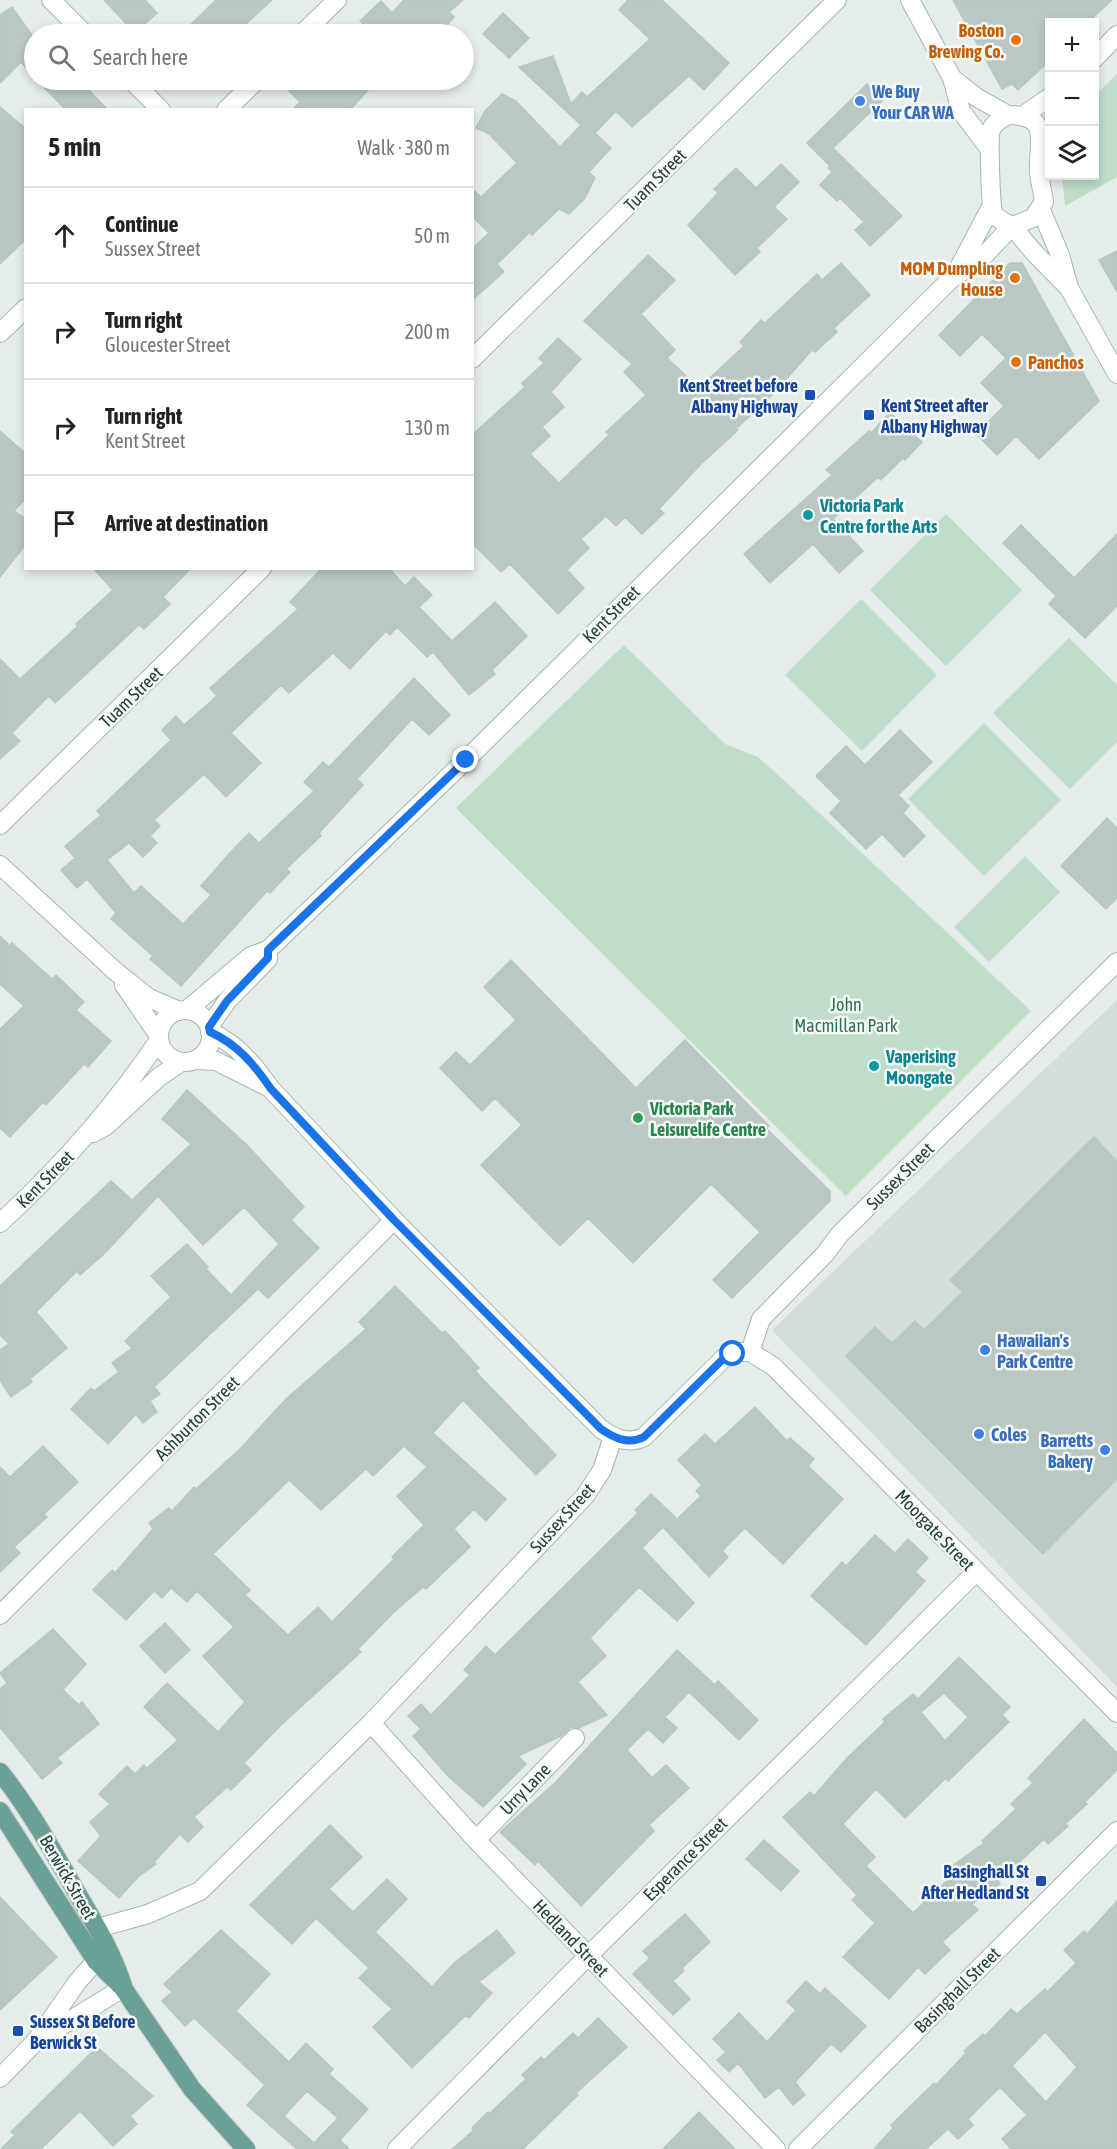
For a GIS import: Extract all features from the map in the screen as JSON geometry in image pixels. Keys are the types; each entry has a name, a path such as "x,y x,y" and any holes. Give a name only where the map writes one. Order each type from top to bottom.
{"main road":[{"name":"Berwick Street","path":"0,1772 37,1824 113,1954 123,1988"},
{"name":"Berwick Street","path":"0,1811 96,1961 123,1988 192,2089 246,2149"}],"street":[{"path":"51,0 75,24"},
{"path":"312,24 337,0"},
{"name":"Tuam Street","path":"474,358 837,0"},
{"path":"910,0 952,78 961,111 987,147 992,161 991,207 1003,222 1012,226 1023,241 1034,249 1069,288 1117,374"},
{"path":"1099,55 1117,35"},
{"path":"952,78 976,97 1036,123 1045,135 1039,176 1044,202 1041,210 1060,255 1069,288"},
{"path":"141,90 159,108"},
{"path":"228,108 247,90"},
{"path":"987,147 990,131 997,122 1045,100"},
{"name":"Kent Street","path":"953,277 991,207"},
{"name":"Kent Street","path":"183,1010 251,956 268,950 466,760 953,277 977,262 1012,226 1025,223 1041,210"},
{"path":"0,333 24,310"},
{"name":"Tuam Street","path":"0,825 260,570"},
{"path":"0,865 115,971 149,998 201,1015 210,1030 230,1041 258,1069 271,1089 394,1220 601,1429 613,1437 632,1441 644,1437 724,1358 736,1352 750,1352"},
{"name":"Kent Street","path":"210,1030 227,1001 268,958 268,950"},
{"name":"Sussex Street","path":"750,1352 760,1319 863,1212 1117,962"},
{"path":"115,971 169,1057 188,1061 216,1061 271,1089"},
{"path":"159,1038 162,1023 183,1010"},
{"path":"188,1061 206,1051 210,1045 210,1030"},
{"name":"Kent Street","path":"0,1223 88,1135 100,1114 124,1090 159,1038"},
{"name":"Kent Street","path":"88,1135 106,1126 159,1077 188,1061"},
{"name":"Ashburton Street","path":"0,1616 394,1220"},
{"name":"Moorgate Street","path":"750,1352 773,1366 1117,1713"},
{"name":"Sussex Street","path":"98,1928 148,1914 200,1891 371,1723 585,1496 602,1470 613,1437"},
{"name":"Esperance Street","path":"398,2149 589,1955 976,1572"},
{"name":"Hedland Street","path":"371,1723 476,1840 776,2149"},
{"name":"Urry Lane","path":"476,1840 574,1738"},
{"name":"Basinghall Street","path":"798,2149 1117,1830"},
{"path":"0,2078 36,2041 78,1981 96,1961"},
{"path":"36,2041 123,1988"}],"shaded area":[{"name":"Hawaiian's Park Centre","path":"1117,1000 1117,1687 772,1330"}],"green space":[{"path":"1117,74 1117,177 1065,206 1062,180 1099,180 1099,92"},
{"path":"946,514 1022,590 946,666 870,590"},
{"path":"861,599 937,675 862,751 785,675"},
{"path":"1069,638 1117,685 1117,742 1070,789 993,713"},
{"name":"John Macmillan Park","path":"624,645 725,744 758,757 1031,1011 846,1196 456,808"},
{"path":"984,723 1061,800 984,876 908,799"},
{"path":"1025,856 1060,892 989,962 954,927"}],"building":[{"path":"104,0 145,0 157,13 145,24 127,24"},
{"path":"216,0 272,0 246,24 191,24"},
{"path":"404,0 463,0 449,12 454,17 448,24 363,24 360,21 381,1 392,13"},
{"path":"628,0 662,0 729,63 704,90 689,76 632,127 616,111 595,133 611,148 589,172 595,178 585,198 569,214 559,209 532,235 530,232 497,264 504,272 474,298 474,247 489,233 474,218 474,191 481,197 517,163 489,134 476,128 485,111 502,94 516,101 560,147 581,125 519,67 553,56 571,104 582,92 587,97 650,39 619,10"},
{"path":"953,0 1112,0 1092,18 1045,18 1045,65 1018,90 1012,84 1002,89"},
{"path":"12,7 24,24 24,65 21,62 0,83 0,15"},
{"path":"503,13 529,38 509,58 483,34"},
{"path":"867,84 883,100 833,148 902,216 870,246 855,230 864,222 840,198 837,201 820,185 832,172 828,168 830,166 807,143"},
{"path":"47,90 89,90 106,108 64,108"},
{"path":"368,90 352,108 294,108 300,102 289,91"},
{"path":"0,107 24,127 24,241 0,264"},
{"path":"781,164 799,182 774,207 787,219 757,248 760,252 735,275 688,225 718,193 714,189 736,168 756,188"},
{"path":"1117,251 1117,292 1099,260"},
{"path":"648,255 675,280 641,314 675,350 667,358 699,388 744,346 740,342 761,320 765,323 817,274 822,280 841,263 870,295 834,328 837,332 815,352 812,350 775,392 736,429 738,430 701,464 659,509 664,513 642,534 625,517 616,526 606,516 581,539 589,548 567,570 584,588 558,614 510,564 501,572 474,545 474,433 525,387 522,383 544,363 539,358 558,338 581,359 551,392 564,407 542,427 550,436 530,454 559,483 609,435 606,432 646,395 624,372 632,364 584,321"},
{"path":"1010,263 1022,263 1099,401 1039,459 1016,436 997,455 976,434 1004,406 981,383 1006,358 982,334 960,356 939,335"},
{"path":"890,412 922,442 905,460 903,458 881,480 878,477 833,519 863,551 839,573 813,544 770,583 744,554 832,475 826,470 869,431 871,433"},
{"path":"0,431 24,452 24,500 14,511 24,518 24,547 0,577"},
{"path":"1021,525 1074,578 1117,534 1117,606 1085,638 1049,604 1056,596 1003,543"},
{"path":"95,570 189,570 163,597 170,604 144,629 139,625 55,703 49,696 12,733 20,741 0,759 0,659 20,679 78,626 76,624 113,590"},
{"path":"320,570 391,570 405,586 414,577 432,595 419,607 452,641 495,602 527,636 492,670 495,674 469,695 433,652 427,657 397,627 390,635 386,631 350,669 333,653 289,693 281,685 231,733 261,763 226,797 204,774 154,820 160,826 150,836 157,843 143,857 129,843 107,860 134,893 141,886 183,924 211,895 201,886 229,854 249,833 259,843 314,791 304,782 323,762 329,767 414,678 450,715 429,735 412,719 357,779 363,785 319,833 321,836 286,869 290,872 270,893 267,891 181,986 150,959 153,956 111,919 116,913 87,879 77,888 61,870 75,858 65,846 101,815 97,811 171,740 162,730 176,716 184,725 217,696 210,688 298,609 290,602"},
{"path":"900,730 932,762 898,795 909,806 903,813 925,836 904,857 882,834 866,849 830,813 841,801 816,776 846,746 865,765"},
{"path":"1107,818 1117,828 1117,898 1106,909 1061,866"},
{"path":"0,936 10,946 12,943 52,979 56,975 84,1002 76,1010 111,1041 88,1067 84,1064 46,1105 43,1102 10,1137 0,1128 0,1029 24,1006 0,984"},
{"name":"Victoria Park Leisurelife Centre","path":"511,960 636,1088 685,1040 769,1126 766,1128 830,1191 830,1201 732,1298 713,1280 760,1232 711,1184 633,1263 588,1218 560,1246 481,1165 522,1125 495,1098 482,1111 440,1068 456,1052 470,1065 516,1020 484,987"},
{"path":"187,1090 247,1145 304,1207 291,1220 319,1248 268,1298 258,1289 154,1387 160,1394 150,1401 157,1412 143,1423 136,1414 108,1444 71,1409 91,1388 94,1391 119,1372 112,1363 132,1348 125,1341 171,1297 151,1276 187,1244 208,1267 206,1269 231,1295 279,1244 244,1207 203,1245 158,1196 105,1253 80,1275 77,1271 36,1312 67,1348 30,1379 32,1382 11,1397 0,1380 0,1350 9,1344 0,1335 0,1286 111,1181 132,1200 191,1144 162,1119"},
{"name":"Hawaiian's Park Centre","path":"1094,1137 1117,1161 1117,1479 1043,1554 846,1356 875,1327 892,1343 915,1321 924,1330 963,1292 950,1280"},
{"path":"395,1286 442,1333 445,1331 479,1368 475,1371 556,1455 536,1475 463,1400 433,1433 506,1499 486,1521 474,1509 454,1529 470,1547 426,1589 423,1587 393,1613 358,1649 361,1652 280,1726 244,1763 251,1770 231,1790 227,1787 194,1817 203,1827 188,1842 180,1834 154,1862 156,1864 138,1877 119,1898 78,1861 101,1836 90,1822 110,1804 99,1794 127,1766 135,1774 144,1765 147,1768 178,1740 144,1707 167,1683 218,1732 245,1702 203,1656 234,1627 197,1591 187,1602 171,1588 162,1598 154,1591 126,1620 93,1590 112,1570 115,1573 153,1529 149,1523 169,1508 172,1511 194,1487 196,1489 241,1448 286,1399 366,1329 359,1322","holes":["404,1446 427,1467 397,1496 424,1525 332,1622 318,1607 288,1635 245,1595 250,1590 213,1554 289,1480 321,1510 366,1469 373,1476"]},
{"path":"755,1407 787,1441 790,1438 814,1459 808,1466 843,1499 783,1564 745,1528 722,1551 728,1557 709,1577 663,1527 642,1548 694,1603 677,1621 639,1587 590,1638 606,1656 578,1682 607,1715 579,1728 571,1727 561,1736 518,1756 526,1764 483,1807 448,1776 413,1736 421,1729 408,1716 421,1704 431,1715 470,1675 464,1670 486,1646 495,1655 638,1513 635,1510 651,1494 677,1519 701,1496 696,1491 702,1485 678,1460 705,1434 715,1444"},
{"path":"43,1446 78,1482 44,1514 47,1517 14,1547 20,1553 0,1572 0,1467 10,1477"},
{"path":"875,1535 895,1553 908,1539 928,1558 915,1572 925,1581 866,1645 811,1596 842,1562 846,1566"},
{"path":"165,1623 190,1650 165,1673 140,1646"},
{"path":"53,1629 86,1664 63,1690 79,1705 82,1702 99,1724 57,1758 62,1763 42,1779 0,1727 0,1689 7,1683 0,1673"},
{"path":"677,1650 715,1685 718,1681 758,1720 739,1740 689,1692 665,1717 677,1728 663,1743 648,1729 627,1750 652,1778 666,1765 689,1788 649,1825 654,1831 581,1906 538,1861 535,1865 500,1832 556,1782"},
{"path":"959,1657 1010,1707 1002,1715 1009,1722 948,1781 946,1778 905,1818 876,1789 843,1824 875,1857 866,1866 913,1913 955,1873 951,1867 984,1843 982,1841 1016,1809 1011,1804 1033,1783 1028,1778 1084,1719 1117,1753 1117,1770 1085,1802 1087,1804 1065,1824 1068,1826 1048,1844 1044,1839 998,1882 1000,1884 972,1904 978,1910 942,1942 950,1950 925,1974 918,1967 889,1999 843,1957 875,1923 852,1900 857,1895 783,1817 810,1792 814,1796 847,1758 885,1722 883,1719 913,1694 918,1699","holes":["944,1693 968,1717 945,1741 921,1712"]},
{"path":"330,1825 362,1857 329,1889 353,1912 387,1879 407,1899 375,1932 432,1987 454,1963 497,1930 515,1953 479,1982 492,1993 469,2018 466,2015 412,2068 373,2027 392,2009 359,1978 369,1968 316,1918 292,1944 250,1905"},
{"path":"764,1840 799,1871 781,1891 746,1859"},
{"path":"0,1897 57,1957 0,2010"},
{"path":"1117,1901 1117,2149 1011,2149 1002,2139 1027,2115 1000,2087 968,2119 973,2125 958,2139 948,2129 926,2149 874,2149 893,2128 891,2125 934,2083 936,2085 966,2053 964,2051 983,2034 985,2036 1011,2009 1017,2014 1045,1989 1047,1992 1076,1963 1064,1950 1084,1931 1087,1934","holes":["1045,2032 1077,2067 1046,2102 1012,2066"]},
{"path":"685,1914 710,1942 682,1968 684,1971 673,1981 690,1999 673,2015 633,1974 650,1958 643,1951"},
{"path":"221,1930 270,1974 236,2011 289,2062 306,2043 333,2069 329,2074 368,2109 340,2140 349,2149 297,2149 247,2105 265,2085 194,2018 185,2026 162,2001 172,1992 164,1984","holes":["307,2091 338,2118 314,2143 284,2116"]},
{"path":"806,1981 820,1994 825,1988 866,2026 841,2052 831,2044 795,2082 805,2095 793,2105 779,2087 765,2098 738,2063 729,2072 717,2060 726,2052 713,2039 739,2013 767,2042 796,2010 787,2002"},
{"path":"598,2018 627,2047 576,2093 578,2095 523,2149 452,2149 474,2130 472,2128 488,2112 490,2113 526,2079 522,2075 541,2057 544,2060 573,2033 578,2038"},
{"path":"97,2047 153,2096 130,2116 137,2124 113,2146 80,2111 41,2149 1,2149 15,2135 11,2132"},
{"path":"699,2112 735,2149 663,2149"}],"place":[{"name":"Boston Brewing Co.","path":"1016,40"},
{"name":"We Buy Your CAR WA","path":"860,101"},
{"name":"MOM Dumpling House","path":"1015,278"},
{"name":"Panchos","path":"1016,362"},
{"name":"Kent Street before Albany Highway","path":"810,395"},
{"name":"Kent Street after Albany Highway","path":"869,415"},
{"name":"Victoria Park Centre for the Arts","path":"808,515"},
{"name":"Vaperising Moongate","path":"874,1066"},
{"name":"Victoria Park Leisurelife Centre","path":"638,1118"},
{"name":"Hawaiian's Park Centre","path":"985,1350"},
{"name":"Coles","path":"979,1434"},
{"name":"Barretts Bakery","path":"1105,1450"},
{"name":"Basinghall St After Hedland St","path":"1041,1881"},
{"name":"Sussex St Before Berwick St","path":"18,2031"}],"route":[{"path":"466,760 268,950 268,958 217,1014 209,1027 210,1032 230,1041 258,1069 271,1089 394,1220 601,1429 613,1437 632,1441 644,1437 724,1358 733,1354"}]}
